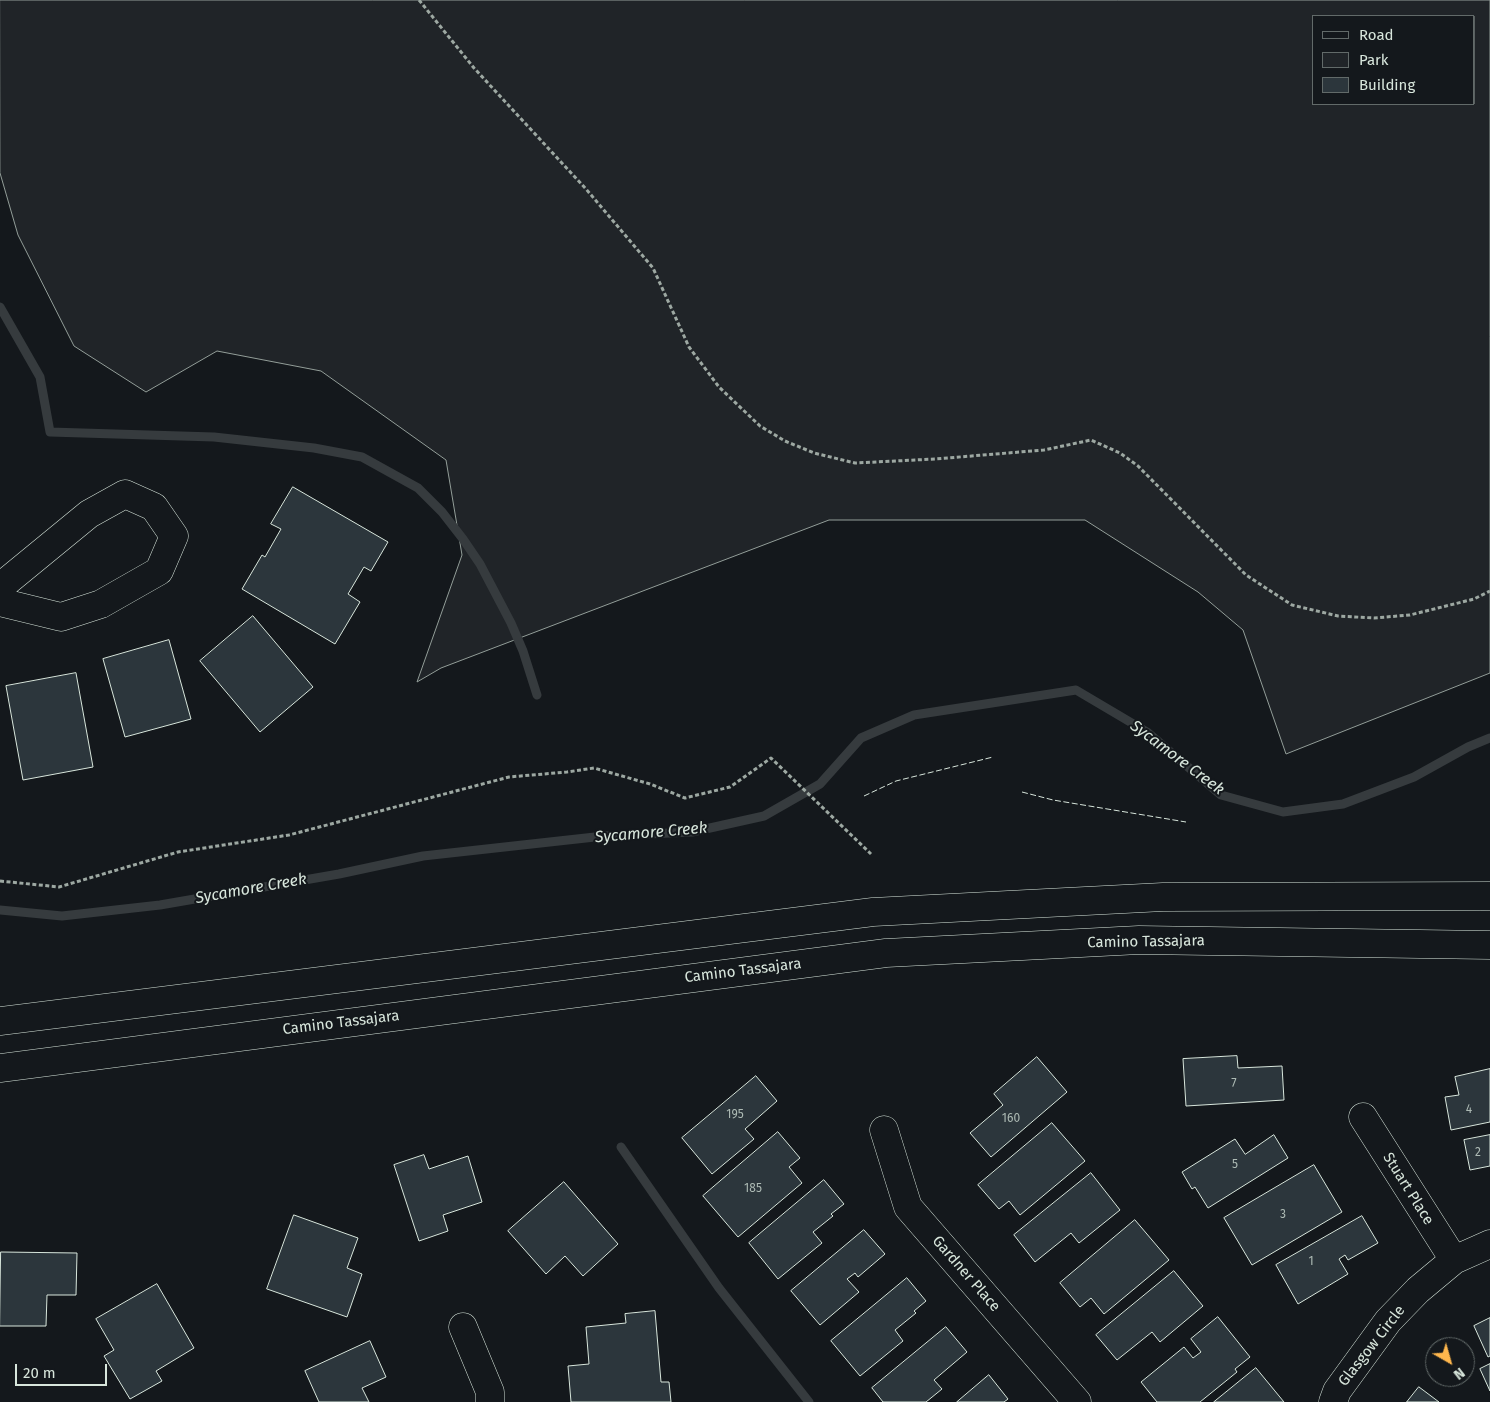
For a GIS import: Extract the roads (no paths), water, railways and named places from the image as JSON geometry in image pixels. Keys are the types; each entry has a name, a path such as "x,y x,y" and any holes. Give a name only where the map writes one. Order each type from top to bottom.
{"main road":[{"path":"0,587 89,514 126,494 154,507 174,536 159,571 101,604 61,617 0,602"},
{"path":"0,1021 873,912 1163,897 1490,896"},
{"name":"Camino Tassajara","path":"0,1068 886,953 1139,940 1490,945"},
{"name":"Stuart Place","path":"1363,1117 1454,1260"},
{"name":"Gardner Place","path":"884,1130 908,1207 1077,1402"},
{"name":"Glasgow Circle","path":"1332,1402 1337,1391 1388,1321 1418,1290 1454,1260 1490,1244"},
{"path":"464,1327 490,1392 490,1402"}],"waterway":[{"path":"0,307 40,377 50,432 214,437 314,448 362,457 418,488 442,512 480,564 511,623 523,651 537,695"},
{"name":"Sycamore Creek","path":"0,910 62,916 160,905 339,874 423,856 604,836 692,832 764,816 820,784 861,738 914,715 1076,690 1147,732 1221,795 1283,812 1343,804 1414,777 1468,747 1490,738"},
{"path":"621,1147 719,1288 809,1402"}]}
